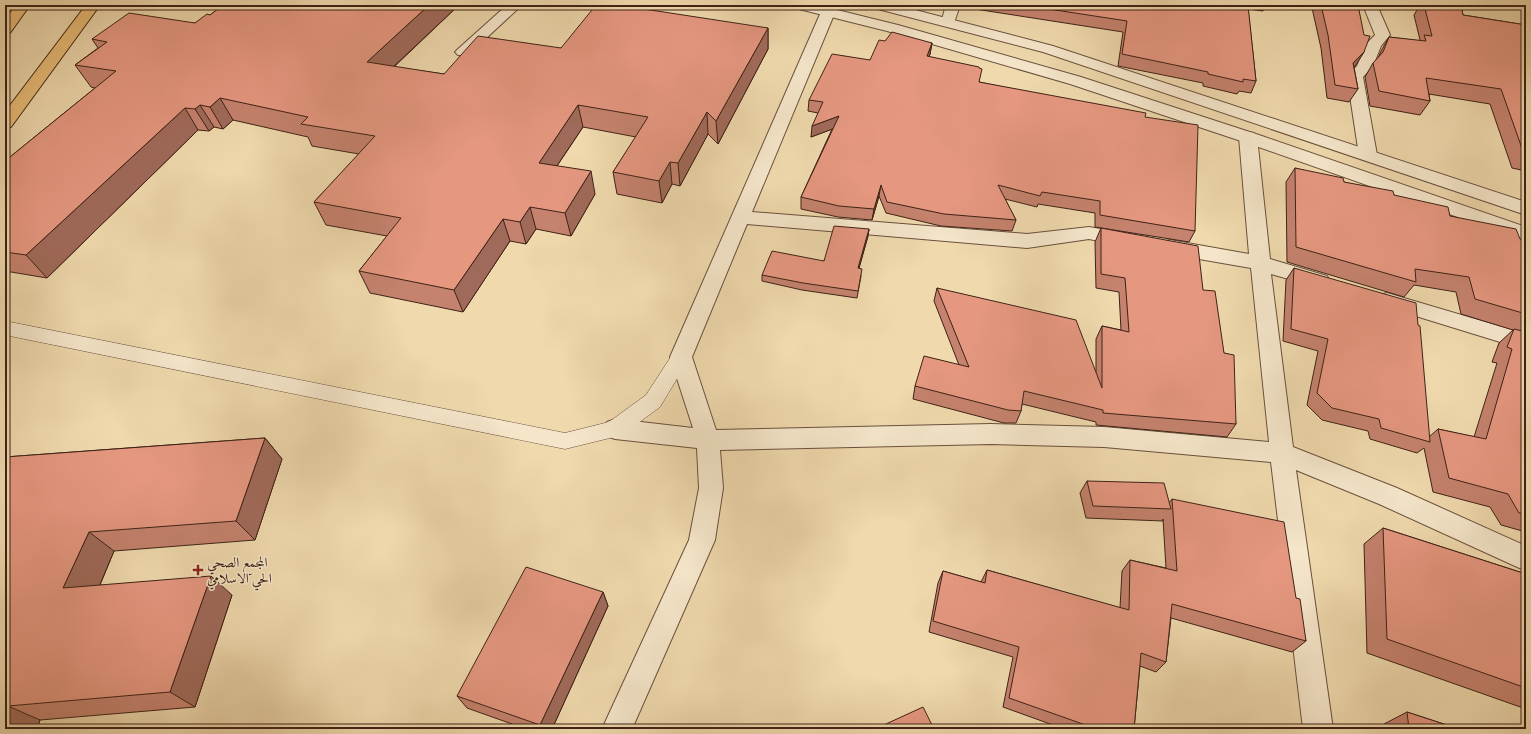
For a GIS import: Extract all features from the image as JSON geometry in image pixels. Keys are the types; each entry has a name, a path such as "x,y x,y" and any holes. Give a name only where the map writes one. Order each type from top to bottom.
{"highway":[{"path":"5,30 23,5"},
{"path":"5,123 92,5"}],"street":[{"path":"463,52 515,5"},
{"path":"800,5 830,8 1032,66 1188,116 1526,234"},
{"path":"879,5 1048,49 1526,209"},
{"path":"948,23 953,5"},
{"path":"1368,155 1354,76 1364,70 1375,43 1383,35 1370,5"},
{"path":"617,729 702,540 711,488 708,440 681,357 830,8"},
{"path":"1248,137 1259,263 1280,454 1318,729"},
{"path":"740,218 1027,241 1089,233 1259,263 1340,286"},
{"path":"1369,295 1526,342"},
{"path":"615,429 708,440 991,434 1104,437 1280,454 1388,496 1526,559"}],"lane":[{"path":"5,328 566,441 615,429 652,401 681,357"}],"building":[{"path":"223,5 429,5 367,62 444,74 478,36 561,48 596,5 618,5 768,28 716,121 707,112 678,163 670,162 659,181 613,172 648,117 578,105 539,163 591,171 565,213 530,207 520,222 503,219 454,290 359,271 401,218 314,202 375,136 301,124 308,117 220,98 210,107 200,105 195,109 185,108 26,255 5,252 5,161 116,71 75,65 107,42 92,39 129,13 195,23 207,14 210,15"},
{"path":"1023,5 1248,5 1256,81 1243,79 1243,82 1208,74 1208,72 1122,54 1127,21"},
{"path":"1321,5 1358,5 1364,35 1370,36 1364,52 1353,63 1358,89 1335,85 1328,35"},
{"path":"1424,5 1461,5 1463,15 1526,25 1526,154 1524,154 1501,89 1426,78 1430,101 1379,91 1373,63 1383,52 1389,37 1426,41 1424,35 1432,36"},
{"path":"892,32 932,43 927,56 979,67 982,69 979,82 1146,113 1145,117 1198,125 1195,231 1100,215 1100,201 1042,192 1040,196 998,185 1016,220 944,214 887,202 881,185 874,209 839,206 801,197 839,116 812,126 823,102 809,100 832,54 870,60 879,40 885,41"},
{"path":"1295,168 1343,178 1344,182 1393,191 1394,195 1448,207 1450,216 1516,229 1520,239 1526,241 1526,314 1475,299 1469,277 1415,269 1416,282 1296,247"},
{"path":"834,226 869,229 858,268 862,269 858,291 762,275 772,251 824,261"},
{"path":"1101,228 1198,246 1203,290 1215,291 1224,353 1234,355 1236,424 1103,413 1103,410 1024,391 1021,411 1008,410 915,386 924,356 969,367 937,288 1076,320 1102,388 1102,326 1129,332 1125,278 1101,274"},
{"path":"1294,268 1416,303 1418,325 1420,326 1430,442 1381,428 1379,419 1332,408 1317,393 1328,339 1291,329"},
{"path":"1514,329 1526,332 1526,514 1519,513 1508,494 1449,478 1438,429 1486,439 1512,349 1507,347"},
{"path":"265,438 236,521 89,532 63,588 211,576 170,692 8,706 5,713 5,457"},
{"path":"1087,481 1164,483 1171,509 1093,506"},
{"path":"1172,499 1284,522 1296,598 1300,599 1306,641 1172,604 1166,662 1141,653 1134,729 1097,729 1009,698 1019,647 933,621 943,571 985,583 987,570 1129,610 1130,560 1177,571"},
{"path":"1383,528 1526,574 1526,688 1387,639"},
{"path":"526,567 603,592 540,725 457,696"},
{"path":"923,707 934,729 875,729"},
{"path":"1407,712 1459,729 1409,729"}],"place":[{"name":"المجمع الصحي الحي الاسلامي","path":"198,570"}]}
